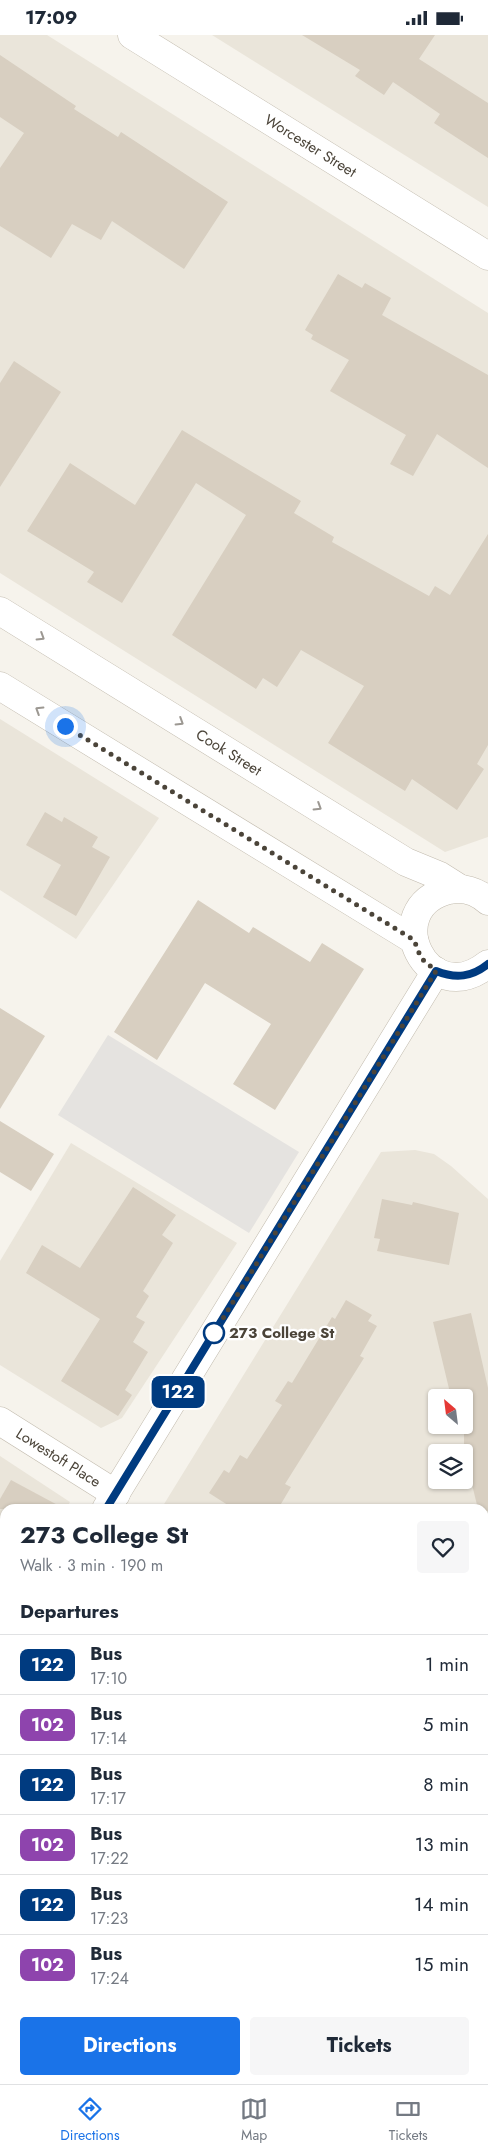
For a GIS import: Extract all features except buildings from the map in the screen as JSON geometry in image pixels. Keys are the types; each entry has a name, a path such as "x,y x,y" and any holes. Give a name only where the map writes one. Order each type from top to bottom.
{"street":[{"name":"Worcester Street","path":"132,35 488,256"},
{"name":"Cook Street","path":"0,611 406,862 480,894"},
{"path":"0,686 414,940"},
{"path":"480,894 434,896 424,904 417,915 413,927 414,940 421,958 436,971 446,975 481,975"},
{"path":"111,1501 436,971"},
{"name":"Lowestoft Place","path":"0,1421 111,1501"}],"shaded area":[{"path":"0,35 47,35 488,313 488,837 445,852 0,573"},
{"path":"212,35 488,35 488,207"},
{"path":"0,719 159,818 76,939 0,890"},
{"path":"108,1035 299,1152 249,1233 58,1115"},
{"path":"71,1143 237,1243 122,1418 101,1428 0,1365 0,1261"},
{"path":"415,1150 434,1154 451,1166 488,1199 488,1504 164,1504 381,1152"},
{"path":"0,1456 70,1502 69,1504 0,1504"}],"bus line":[{"name":"122","path":"109,1504 436,971 457,977 467,976 488,964"}],"place":[{"name":"273 College St","path":"214,1333"}],"route":[{"path":"65,726 414,940 416,950 421,958 436,971 214,1333"}]}
